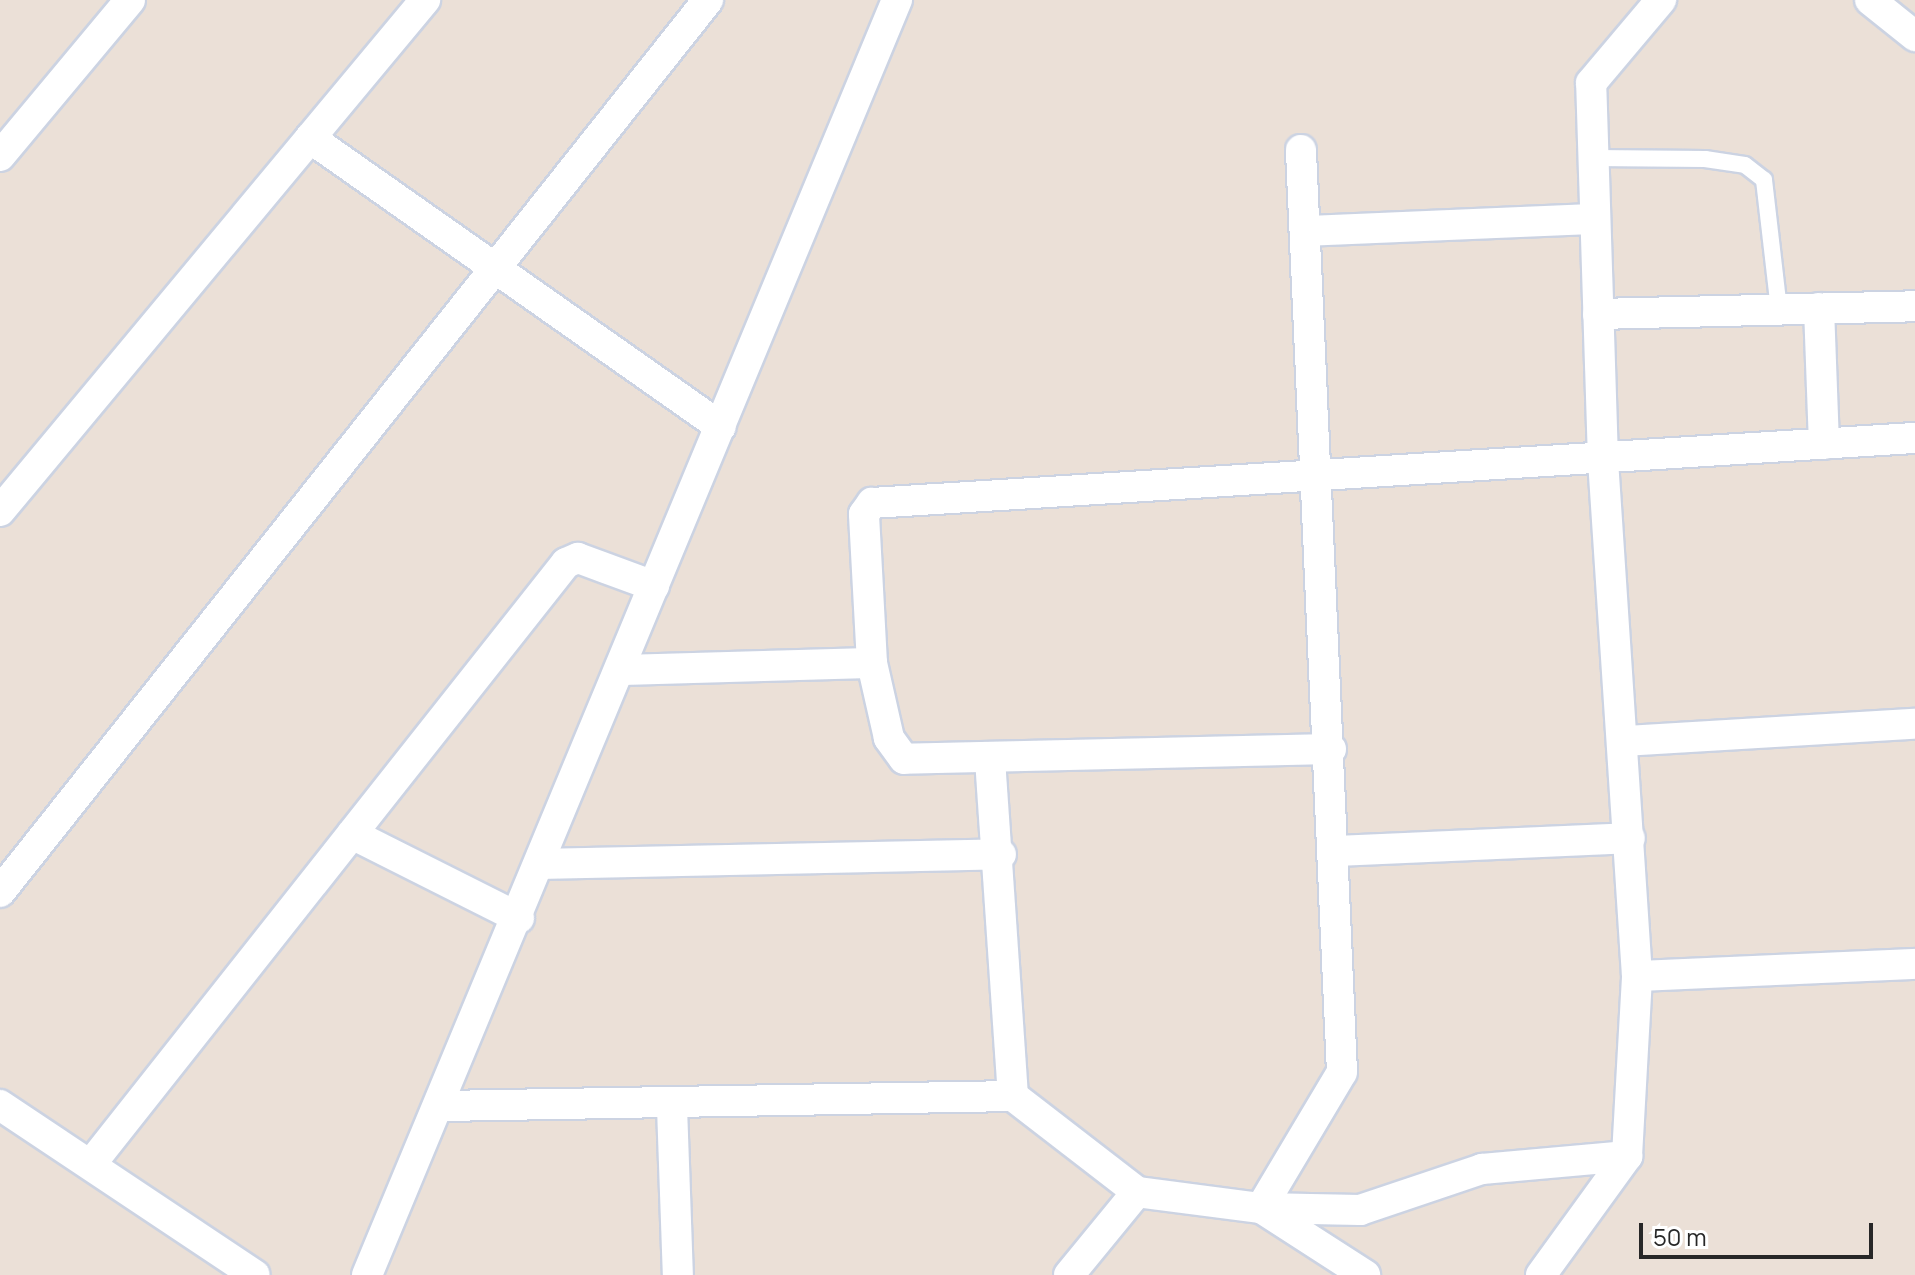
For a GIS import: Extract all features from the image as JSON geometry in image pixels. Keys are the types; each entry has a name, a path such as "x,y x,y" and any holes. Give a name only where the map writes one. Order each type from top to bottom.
{"street":[{"path":"0,156 130,0"},
{"path":"0,511 425,0"},
{"path":"0,892 491,267 708,0"},
{"path":"367,1275 442,1106 897,0"},
{"path":"1541,1275 1627,1156 1637,976 1625,741 1603,460 1591,83 1661,0"},
{"path":"1870,0 1915,36"},
{"path":"310,138 721,427"},
{"path":"1261,1208 1342,1072 1331,749 1301,150"},
{"path":"1306,231 1595,219"},
{"path":"1598,314 1915,306"},
{"path":"1819,308 1824,444"},
{"path":"1331,749 904,759 889,738 872,663 864,514 872,503 1318,472 1603,460 1915,438"},
{"path":"91,1164 566,563 578,558 654,586"},
{"path":"620,670 872,663"},
{"path":"1625,741 1915,724"},
{"path":"990,759 1001,854 1013,1096"},
{"path":"352,834 519,918"},
{"path":"1334,851 1630,838"},
{"path":"541,864 1001,854"},
{"path":"1637,976 1915,964"},
{"path":"442,1106 672,1107 1013,1096 1137,1192 1261,1208 1360,1210 1482,1169 1627,1156"},
{"path":"0,1105 255,1275"},
{"path":"672,1107 678,1275"},
{"path":"1069,1275 1137,1192"},
{"path":"1261,1208 1365,1275"}],"lane":[{"path":"1593,158 1705,159 1745,165 1764,180 1779,309"}]}
